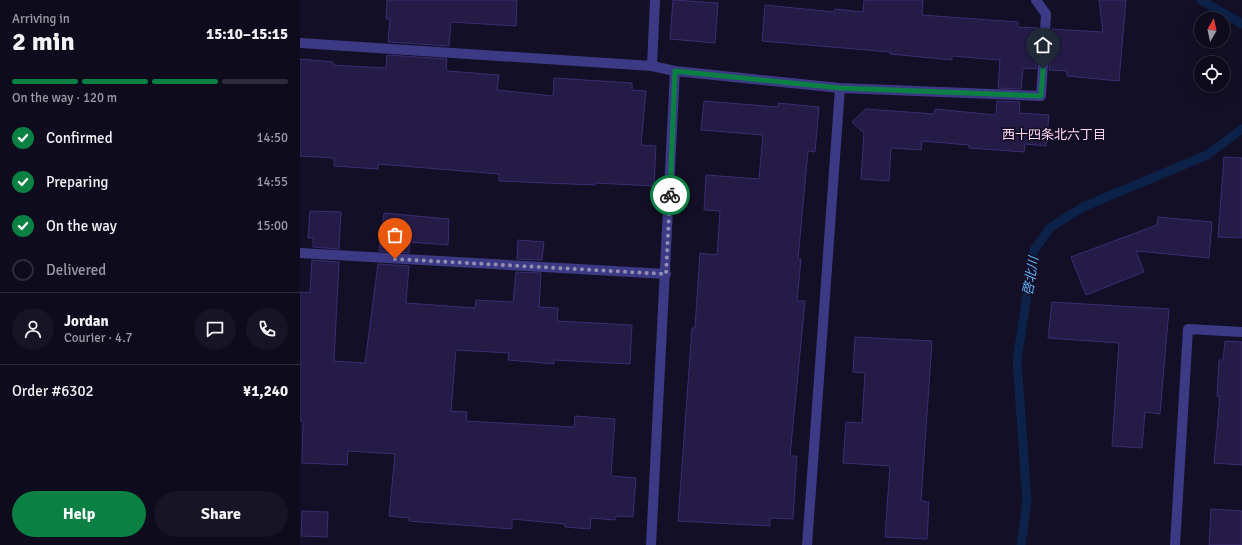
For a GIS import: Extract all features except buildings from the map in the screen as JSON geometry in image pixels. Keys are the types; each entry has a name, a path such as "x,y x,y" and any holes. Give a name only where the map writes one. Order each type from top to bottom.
{"street":[{"path":"652,66 655,0"},
{"path":"300,43 652,66 675,71 840,88 1041,96 1046,14 1036,0"},
{"path":"651,545 666,274 675,71"},
{"path":"807,545 840,88"},
{"path":"300,253 666,274"},
{"path":"1175,545 1188,329 1242,332"}],"waterway":[{"name":"啓北川","path":"1201,0 1242,24"},
{"name":"啓北川","path":"1021,545 1027,501 1017,360 1034,250 1051,227 1083,207 1207,155 1242,129"}],"way so far":[{"path":"395,259 666,274 670,195"}],"district":[{"name":"西十四条北六丁目","path":"1054,134"}],"route":[{"path":"670,195 675,71 840,88 1041,96 1043,69"}]}
